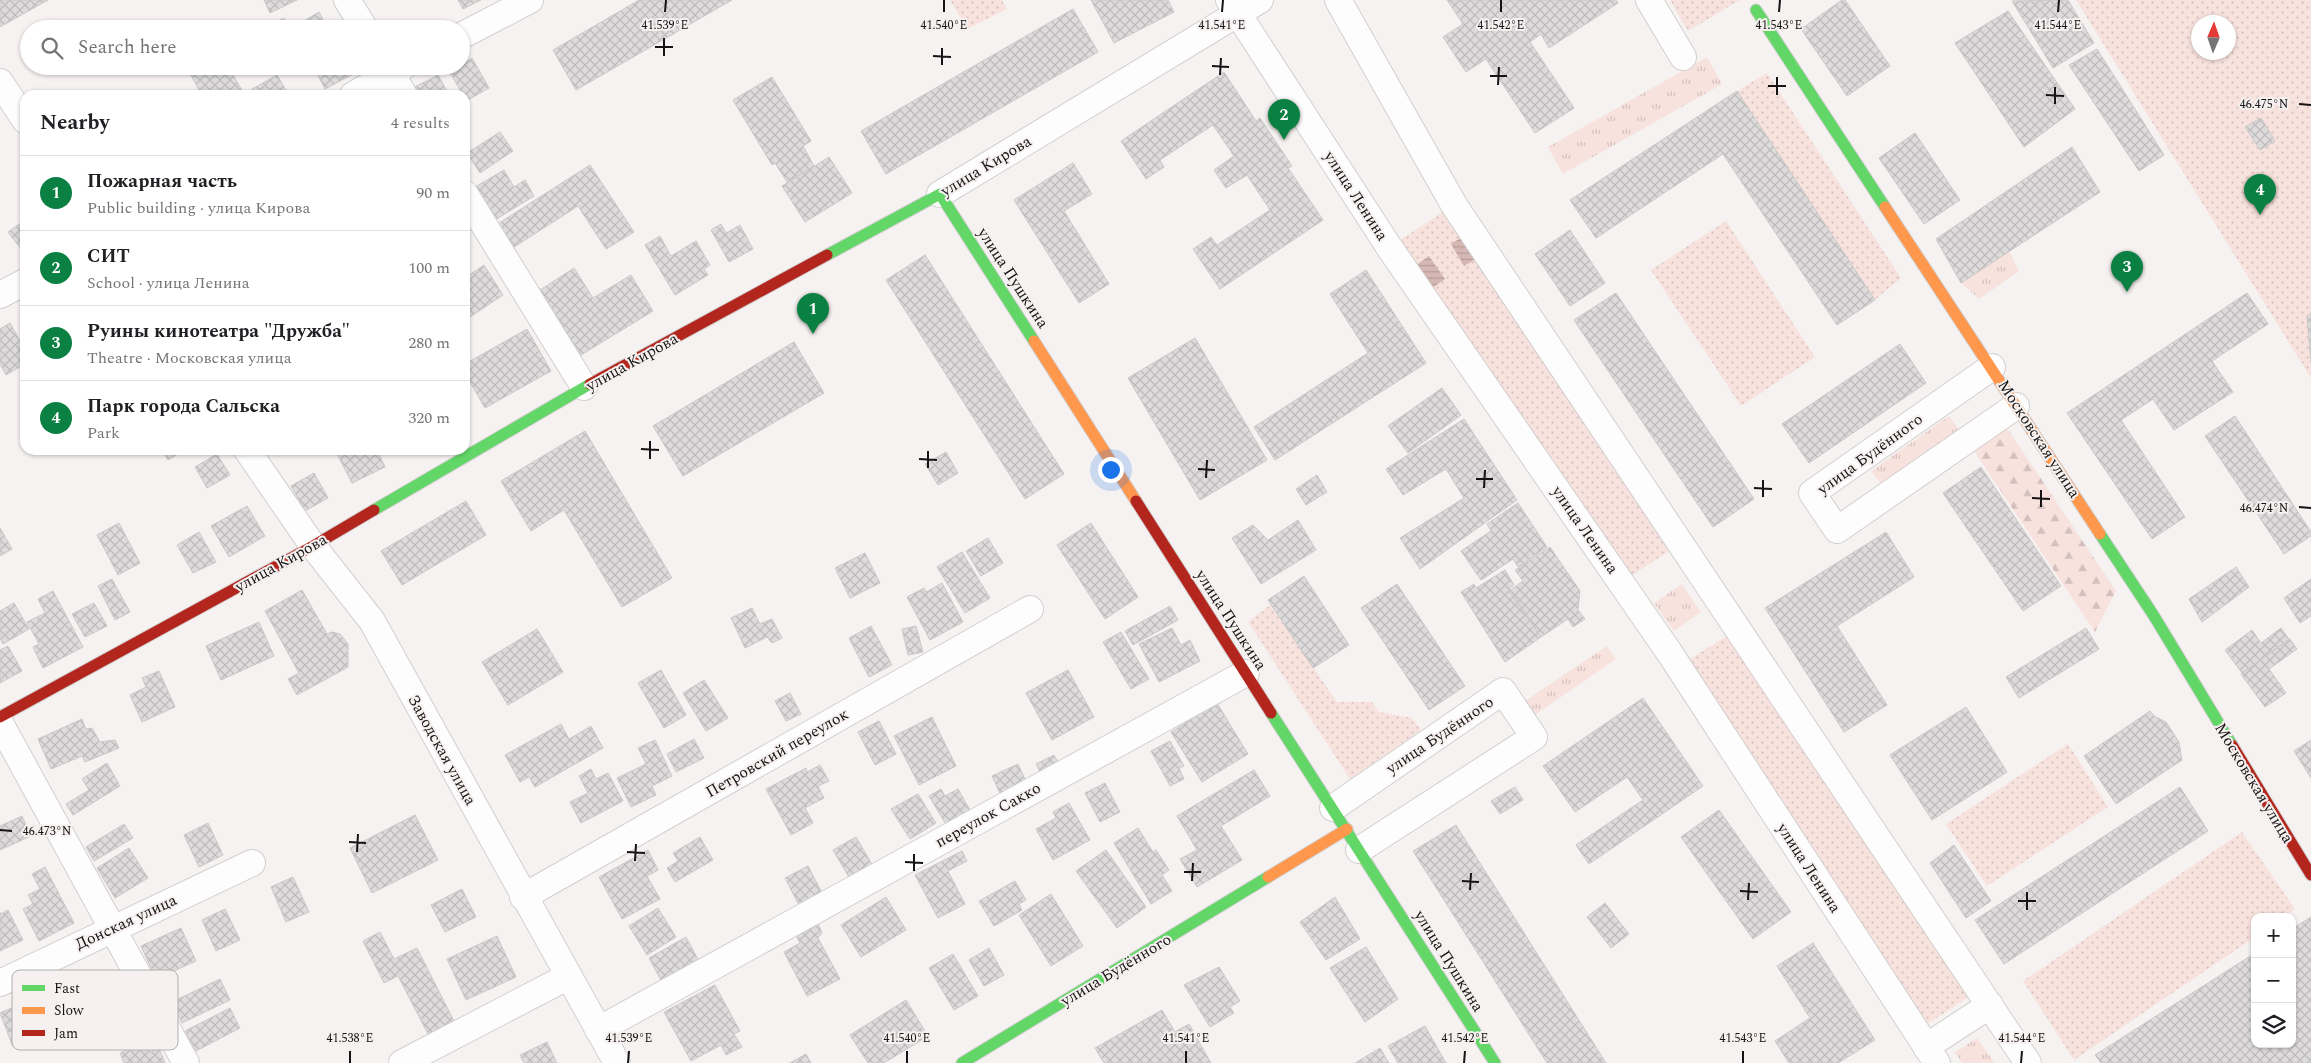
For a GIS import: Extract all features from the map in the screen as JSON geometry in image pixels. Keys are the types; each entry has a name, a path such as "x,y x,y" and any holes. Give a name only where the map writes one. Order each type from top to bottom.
{"main road":[{"name":"Московская улица","path":"1756,10 2154,616 2311,875"},
{"name":"улица Кирова","path":"470,454 584,387 940,194"},
{"name":"улица Пушкина","path":"940,194 1495,1063"},
{"name":"улица Кирова","path":"0,717 313,546 468,455"},
{"name":"улица Будённого","path":"962,1063 1353,839"}],"street":[{"path":"347,0 359,20"},
{"path":"470,31 530,0"},
{"path":"1338,0 1454,205 2028,1063"},
{"path":"1649,0 1683,57"},
{"name":"улица Кирова","path":"940,194 1183,47 1242,4"},
{"name":"улица Ленина","path":"1242,4 1389,246 1664,646 1931,1055"},
{"path":"361,90 383,75"},
{"path":"397,75 402,90"},
{"path":"0,82 20,112"},
{"path":"470,202 584,387"},
{"path":"0,295 20,285"},
{"name":"улица Будённого","path":"1992,367 1812,493 1837,530 2016,406"},
{"name":"Заводская улица","path":"251,455 313,546 372,621 523,897 617,1063"},
{"name":"Петровский переулок","path":"523,897 1030,609"},
{"name":"переулок Сакко","path":"598,1030 1246,673"},
{"name":"улица Будённого","path":"1333,808 1503,691 1534,737 1353,839"},
{"path":"0,723 136,970"},
{"name":"Донская улица","path":"27,970 252,862"},
{"path":"402,1063 569,976"},
{"name":"Донская улица","path":"0,983 12,977"},
{"path":"1931,1055 1990,1005"},
{"path":"178,1048 186,1063"}],"green space":[{"path":"950,0 1002,0 1007,9 967,29"},
{"path":"1670,0 1740,0 1688,31"},
{"path":"2076,0 2311,0 2311,378"},
{"path":"1707,57 1722,84 1563,174 1548,147"},
{"path":"1767,73 1901,278 1875,300 1737,91"},
{"path":"1454,205 1671,550 1620,583 1389,247"},
{"path":"1726,221 1815,357 1741,406 1651,270"},
{"path":"2009,251 2019,271 1979,299 1961,283"},
{"path":"1949,416 1959,430 1881,484 1871,471"},
{"path":"2003,422 2116,591 2095,632 1970,445"},
{"path":"1682,584 1701,612 1674,631 1654,603"},
{"path":"1270,605 1337,702 1372,702 1379,712 1412,718 1421,730 1350,779 1248,622"},
{"path":"1731,633 1970,996 1920,1029 1681,665"},
{"path":"1607,646 1616,659 1532,717 1522,703"},
{"path":"2068,744 2108,807 1987,886 1946,824"},
{"path":"2242,832 2295,909 2290,913 2251,913 2251,940 2074,1060 2023,981"},
{"path":"1977,1038 1993,1063 1962,1063 1955,1052"}],"shaded area":[{"path":"1467,234 1481,256 1464,266 1451,244"},
{"path":"1429,256 1445,279 1428,291 1412,268"}],"building":[{"path":"0,0 48,0 0,27"},
{"path":"264,0 297,0 270,13"},
{"path":"458,0 481,0 463,9"},
{"path":"639,0 732,0 576,90 553,50"},
{"path":"1091,0 1168,0 1174,12 1114,43"},
{"path":"1447,0 1616,0 1618,3 1549,48 1541,34 1530,42 1574,108 1535,133 1486,59 1466,72 1443,37 1463,24"},
{"path":"1842,0 1845,0 1890,66 1847,96 1801,29"},
{"path":"2068,0 2094,43 2053,68 2012,1"},
{"path":"1073,9 1098,52 886,174 861,131"},
{"path":"2008,11 2075,109 2024,147 1955,43"},
{"path":"319,12 323,20 305,20"},
{"path":"2097,49 2164,155 2139,171 2069,65"},
{"path":"472,58 489,88 470,99 470,90 460,90 451,75 470,75 470,59"},
{"path":"1224,72 1256,121 1260,118 1292,166 1288,168 1323,220 1220,289 1193,249 1211,237 1217,245 1270,210 1247,175 1226,188 1214,170 1234,156 1213,125 1160,160 1164,167 1146,179 1121,141"},
{"path":"191,75 233,75 242,90 199,90"},
{"path":"277,75 286,90 252,90"},
{"path":"318,75 351,75 325,89"},
{"path":"438,75 446,90 412,90"},
{"path":"772,77 811,141 803,146 814,166 787,182 775,163 772,165 733,100"},
{"path":"1737,91 1875,300 1837,325 1723,154 1596,238 1570,200"},
{"path":"2261,118 2275,141 2260,150 2245,127"},
{"path":"500,132 513,151 480,173 470,158 470,151"},
{"path":"1915,133 1960,200 1924,224 1879,158"},
{"path":"2072,147 2100,192 1961,283 1936,239"},
{"path":"829,157 852,193 805,222 782,186"},
{"path":"1073,163 1092,194 1064,211 1109,284 1079,303 1014,200"},
{"path":"590,165 634,232 606,249 578,206 511,249 496,225"},
{"path":"504,170 514,187 525,180 534,196 495,220 475,187"},
{"path":"20,224 20,248 8,232"},
{"path":"721,224 726,233 740,225 753,249 729,262 711,230"},
{"path":"1570,230 1605,283 1570,306 1535,254"},
{"path":"660,236 671,256 696,241 710,265 704,269 708,275 675,295 645,245"},
{"path":"925,255 1064,474 1025,499 886,280"},
{"path":"484,265 503,295 470,317 470,275"},
{"path":"574,268 593,298 631,275 653,311 581,355 540,290"},
{"path":"1366,270 1426,363 1275,460 1254,427 1368,353 1330,294"},
{"path":"1616,293 1754,499 1713,527 1574,320"},
{"path":"2247,293 2268,324 2212,361 2233,392 2174,430 2153,399 2121,420 2185,517 2152,539 2067,413"},
{"path":"2311,313 2311,363 2307,316"},
{"path":"10,323 20,341 20,367 6,375 0,364 0,329"},
{"path":"527,329 551,371 485,408 470,382 470,361"},
{"path":"1195,338 1267,460 1200,500 1128,378"},
{"path":"794,342 824,393 683,476 653,426"},
{"path":"1900,344 1926,383 1809,463 1782,424"},
{"path":"1442,388 1461,415 1408,453 1388,426"},
{"path":"2235,416 2311,532 2311,536 2284,554 2205,436"},
{"path":"1464,419 1517,500 1420,569 1400,538 1464,498 1446,469 1403,495 1386,469"},
{"path":"585,431 672,578 622,607 564,510 531,531 501,481"},
{"path":"946,452 958,473 938,485 925,464"},
{"path":"165,455 176,455 168,460"},
{"path":"218,455 230,475 207,488 195,467"},
{"path":"338,455 379,455 385,467 352,483"},
{"path":"1981,467 2061,586 2023,611 1943,493"},
{"path":"314,473 328,498 305,511 291,486"},
{"path":"1317,475 1327,492 1306,505 1296,489"},
{"path":"466,501 486,535 402,585 381,551"},
{"path":"1518,503 1547,547 1518,567 1513,559 1481,580 1461,551 1491,531 1487,524"},
{"path":"247,506 265,536 229,557 211,526"},
{"path":"1298,520 1316,550 1261,584 1232,538 1253,525 1268,540"},
{"path":"119,523 140,563 118,575 97,535"},
{"path":"1091,523 1138,597 1105,619 1057,545"},
{"path":"0,528 12,549 0,556"},
{"path":"199,532 216,562 193,573 177,545"},
{"path":"1886,532 1914,577 1837,626 1887,705 1844,732 1765,608"},
{"path":"988,538 1003,563 981,576 966,551"},
{"path":"1550,547 1580,591 1578,610 1585,619 1573,627 1568,619 1541,637 1509,591 1523,581 1515,570"},
{"path":"962,552 990,598 965,613 937,567"},
{"path":"865,553 880,583 850,598 835,568"},
{"path":"2236,567 2249,587 2202,622 2189,599"},
{"path":"1505,570 1514,585 1509,588 1541,637 1505,662 1461,592 1474,584 1476,588"},
{"path":"1304,576 1349,645 1313,668 1268,600"},
{"path":"112,579 130,612 115,620 98,586"},
{"path":"2311,579 2311,616 2300,623 2284,598"},
{"path":"942,583 963,622 930,640 907,597 924,588 926,592"},
{"path":"1397,584 1465,686 1429,710 1361,608"},
{"path":"302,590 327,634 332,632 340,634 348,644 348,667 297,695 288,679 299,673 265,611"},
{"path":"53,591 83,647 43,668 33,647 39,644 27,622 45,613 38,599"},
{"path":"14,603 29,629 3,644 0,638 0,611"},
{"path":"94,603 107,626 85,637 72,614"},
{"path":"1170,606 1178,620 1133,645 1125,631"},
{"path":"752,608 760,624 772,619 782,638 772,643 767,637 745,648 731,618"},
{"path":"259,622 274,656 221,680 206,646"},
{"path":"871,626 892,665 869,677 849,638"},
{"path":"916,626 923,652 908,655 902,629"},
{"path":"1172,628 1181,645 1190,640 1200,661 1159,682 1139,644"},
{"path":"2086,628 2099,649 2019,698 2006,677"},
{"path":"2281,628 2289,639 2242,673 2225,650 2252,630 2261,643"},
{"path":"537,629 563,672 508,705 482,662"},
{"path":"1121,632 1149,679 1131,689 1103,642"},
{"path":"2290,639 2297,649 2269,669 2286,693 2265,707 2241,674"},
{"path":"8,646 22,671 0,683 0,650"},
{"path":"661,670 686,715 664,728 638,683"},
{"path":"1068,670 1094,717 1052,740 1026,693"},
{"path":"159,671 175,707 142,722 130,695 146,687 142,678"},
{"path":"704,680 728,718 706,731 683,693"},
{"path":"790,693 801,714 786,721 775,701"},
{"path":"1643,698 1703,786 1589,864 1576,845 1643,800 1627,777 1575,812 1543,766"},
{"path":"1217,703 1248,754 1202,782 1171,732"},
{"path":"1966,707 2007,772 1932,820 1890,755"},
{"path":"2150,711 2154,716 2166,722 2179,742 2182,760 2116,804 2084,756"},
{"path":"932,717 956,766 919,785 894,736"},
{"path":"82,719 86,729 92,728 100,742 115,740 119,748 85,762 82,756 51,769 38,739"},
{"path":"879,721 896,754 875,765 858,732"},
{"path":"561,724 569,739 591,726 603,748 535,787 529,777 520,782 505,755"},
{"path":"694,739 704,758 676,772 667,754"},
{"path":"655,740 672,776 652,786 656,795 631,807 617,778 646,764 638,748"},
{"path":"2311,740 2311,778 2294,751"},
{"path":"1170,741 1184,766 1179,768 1184,779 1170,786 1151,751"},
{"path":"1054,755 1062,770 1044,779 1036,764"},
{"path":"107,763 120,786 73,815 66,804 89,790 82,779"},
{"path":"1018,764 1030,790 1004,802 992,776"},
{"path":"820,765 829,781 818,786 824,798 805,808 813,823 791,835 766,789 806,768 807,772"},
{"path":"591,769 596,779 608,773 623,801 581,823 570,802 588,793 579,776"},
{"path":"1254,770 1270,796 1221,826 1242,860 1197,887 1180,859 1197,850 1177,816"},
{"path":"1105,783 1120,812 1100,822 1085,793"},
{"path":"1515,787 1523,800 1500,814 1491,801"},
{"path":"2180,787 2208,831 2004,964 1975,920"},
{"path":"941,789 945,796 958,789 975,819 951,833 929,796"},
{"path":"918,794 936,823 910,839 891,809"},
{"path":"1069,803 1090,840 1053,860 1036,829 1056,818 1053,812"},
{"path":"1719,810 1791,912 1753,939 1681,837"},
{"path":"415,815 438,860 372,893 350,848"},
{"path":"22,816 31,836 0,850 0,826"},
{"path":"208,823 223,855 199,867 184,835"},
{"path":"124,824 133,838 94,861 86,847"},
{"path":"1456,825 1606,1063 1547,1063 1413,851"},
{"path":"1138,828 1153,852 1156,850 1169,870 1162,875 1172,891 1151,904 1114,843"},
{"path":"700,837 713,860 675,882 667,868 678,861 673,853"},
{"path":"856,837 873,866 850,879 833,850"},
{"path":"1954,845 1991,901 1966,918 1930,863"},
{"path":"129,848 148,878 115,898 97,868"},
{"path":"648,850 658,870 647,876 660,899 622,919 599,877"},
{"path":"1106,850 1146,907 1117,928 1076,871"},
{"path":"962,851 967,861 948,871 965,904 938,918 915,875"},
{"path":"808,866 823,895 800,907 785,878"},
{"path":"45,867 74,923 39,941 23,909 33,904 28,895 40,889 32,874"},
{"path":"293,877 309,912 286,922 271,887"},
{"path":"1015,881 1026,900 1019,904 1022,910 994,926 979,901"},
{"path":"462,889 476,917 445,932 431,905"},
{"path":"1051,894 1083,946 1051,966 1019,915"},
{"path":"886,897 906,930 861,957 841,925"},
{"path":"1335,897 1360,939 1326,960 1300,922"},
{"path":"1605,903 1629,934 1611,948 1587,917"},
{"path":"658,908 676,937 647,955 629,926"},
{"path":"225,909 240,940 216,951 202,920"},
{"path":"8,910 23,940 0,951 0,912 1,914"},
{"path":"2311,917 2311,1063 2101,1063 2095,1055 2251,956 2251,1048 2296,1048 2296,926"},
{"path":"818,923 822,933 818,938 840,979 807,996 784,952 800,943 796,935"},
{"path":"181,928 196,961 176,970 152,970 141,946"},
{"path":"380,932 394,959 417,948 454,1021 428,1034 398,976 384,983 363,941"},
{"path":"497,936 516,977 466,1000 447,959"},
{"path":"686,937 700,963 663,984 649,958"},
{"path":"1813,943 1875,1040 1838,1063 1789,1063 1775,1041 1810,1018 1777,966"},
{"path":"1366,947 1398,999 1365,1022 1330,968"},
{"path":"989,948 1004,975 984,986 969,960"},
{"path":"953,954 978,996 954,1010 929,968"},
{"path":"1219,967 1240,1001 1230,1007 1234,1013 1210,1027 1184,985"},
{"path":"220,979 230,1000 182,1023 178,1015 178,999"},
{"path":"715,985 740,1031 734,1034 742,1047 726,1055 721,1045 691,1061 664,1012"},
{"path":"906,1000 928,1036 884,1063 868,1063 850,1035"},
{"path":"12,1008 12,1044 0,1013"},
{"path":"230,1008 240,1028 196,1051 185,1031"},
{"path":"1162,1010 1175,1032 1189,1024 1211,1063 1104,1063 1095,1048"},
{"path":"1425,1026 1446,1063 1398,1063 1388,1046"},
{"path":"547,1042 557,1063 524,1063 520,1055"},
{"path":"1380,1048 1389,1063 1355,1063"},
{"path":"126,1050 149,1050 150,1052 160,1050 165,1063 124,1063 120,1053"},
{"path":"806,1054 811,1063 790,1063"}],"traffic: fast":[{"path":"1756,10 1885,207"},
{"path":"827,255 940,194 1034,341"},
{"path":"470,454 590,384"},
{"path":"374,510 468,455"},
{"path":"2100,534 2154,616 2232,745"},
{"path":"1271,713 1495,1063"},
{"path":"962,1063 1268,877"}],"traffic: slow":[{"path":"1885,207 2100,534"},
{"path":"1034,341 1136,501"},
{"path":"1268,877 1347,829"}],"traffic: jam":[{"path":"590,384 827,255"},
{"path":"1136,501 1271,713"},
{"path":"0,717 313,546 374,510"},
{"path":"2232,745 2311,875"}],"place":[{"name":"СИТ","path":"1284,140"},
{"name":"Парк города Сальска","path":"2260,215"},
{"name":"Руины кинотеатра \"Дружба\"","path":"2127,292"},
{"name":"Пожарная часть","path":"813,334"}]}
